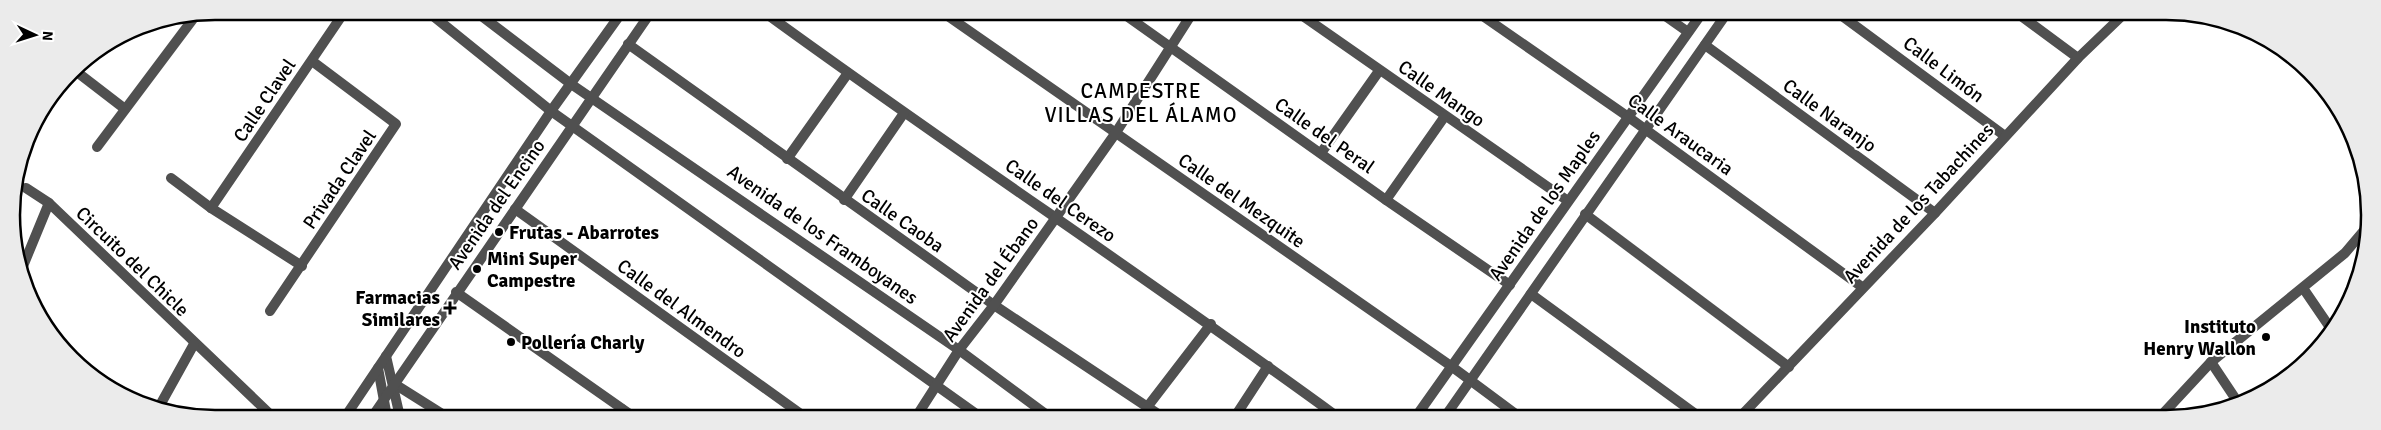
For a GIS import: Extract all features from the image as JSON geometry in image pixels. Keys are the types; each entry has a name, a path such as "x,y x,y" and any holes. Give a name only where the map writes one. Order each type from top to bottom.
{"street":[{"name":"Calle Clavel","path":"211,208 339,20"},
{"path":"438,20 551,111 572,124 970,410"},
{"name":"Avenida de los Framboyanes","path":"486,20 571,84 959,350 1040,410"},
{"name":"Avenida del Encino","path":"350,410 551,111 616,20"},
{"name":"Avenida del Encino","path":"376,410 393,383 645,20"},
{"name":"Calle del Cerezo","path":"775,20 904,113 1211,324 1328,410"},
{"name":"Calle del Mezquite","path":"953,20 1451,366 1510,410"},
{"name":"Calle del Peral","path":"1132,20 1386,200 1510,285"},
{"name":"Avenida del Ébano","path":"921,410 959,350 994,305 1115,134 1188,20"},
{"name":"Calle Mango","path":"1308,20 1568,201"},
{"name":"Calle Araucaria","path":"1489,20 1627,116 1862,287"},
{"path":"1672,20 1688,32"},
{"name":"Avenida de los Maples","path":"1421,410 1696,20"},
{"name":"Avenida de los Maples","path":"1449,410 1585,214 1646,131 1722,20"},
{"name":"Calle Limón","path":"1856,20 2005,136"},
{"path":"2027,20 2078,58"},
{"name":"Avenida de los Tabachines","path":"1747,410 1862,287 1935,213 2078,58 2117,20"},
{"path":"97,147 191,22"},
{"name":"Calle Caoba","path":"628,44 844,200 994,305 1153,410"},
{"name":"Calle Naranjo","path":"1705,45 1935,213"},
{"name":"Privada Clavel","path":"270,311 396,124 312,61"},
{"path":"1321,153 1379,71"},
{"path":"787,159 848,73"},
{"path":"80,74 125,109"},
{"path":"844,200 904,113"},
{"path":"1386,200 1445,116"},
{"path":"171,178 211,208 302,266"},
{"name":"Circuito del Chicle","path":"26,188 49,203 194,344 265,410"},
{"name":"Circuito del Chicle","path":"26,260 49,203"},
{"name":"Calle del Almendro","path":"515,209 795,410"},
{"path":"1585,214 1789,367"},
{"path":"2166,410 2211,362 2345,253 2360,236"},
{"path":"2303,288 2327,324"},
{"path":"456,292 615,410"},
{"path":"1531,294 1690,410"},
{"path":"1148,406 1211,324"},
{"name":"Circuito del Chicle","path":"162,402 194,344"},
{"path":"386,356 399,410"},
{"path":"2211,362 2235,398"},
{"path":"1239,410 1268,366"},
{"path":"378,368 386,410"},
{"path":"393,383 435,410"}],"place":[{"name":"Frutas - Abarrotes","path":"499,232"},
{"name":"Mini Super Campestre","path":"477,269"},
{"name":"Farmacias Similares","path":"450,308"},
{"name":"Instituto Henry Wallon","path":"2266,337"},
{"name":"Pollería Charly","path":"511,342"}],"district":[{"name":"CAMPESTRE VILLAS DEL ÁLAMO","path":"1141,103"}]}
